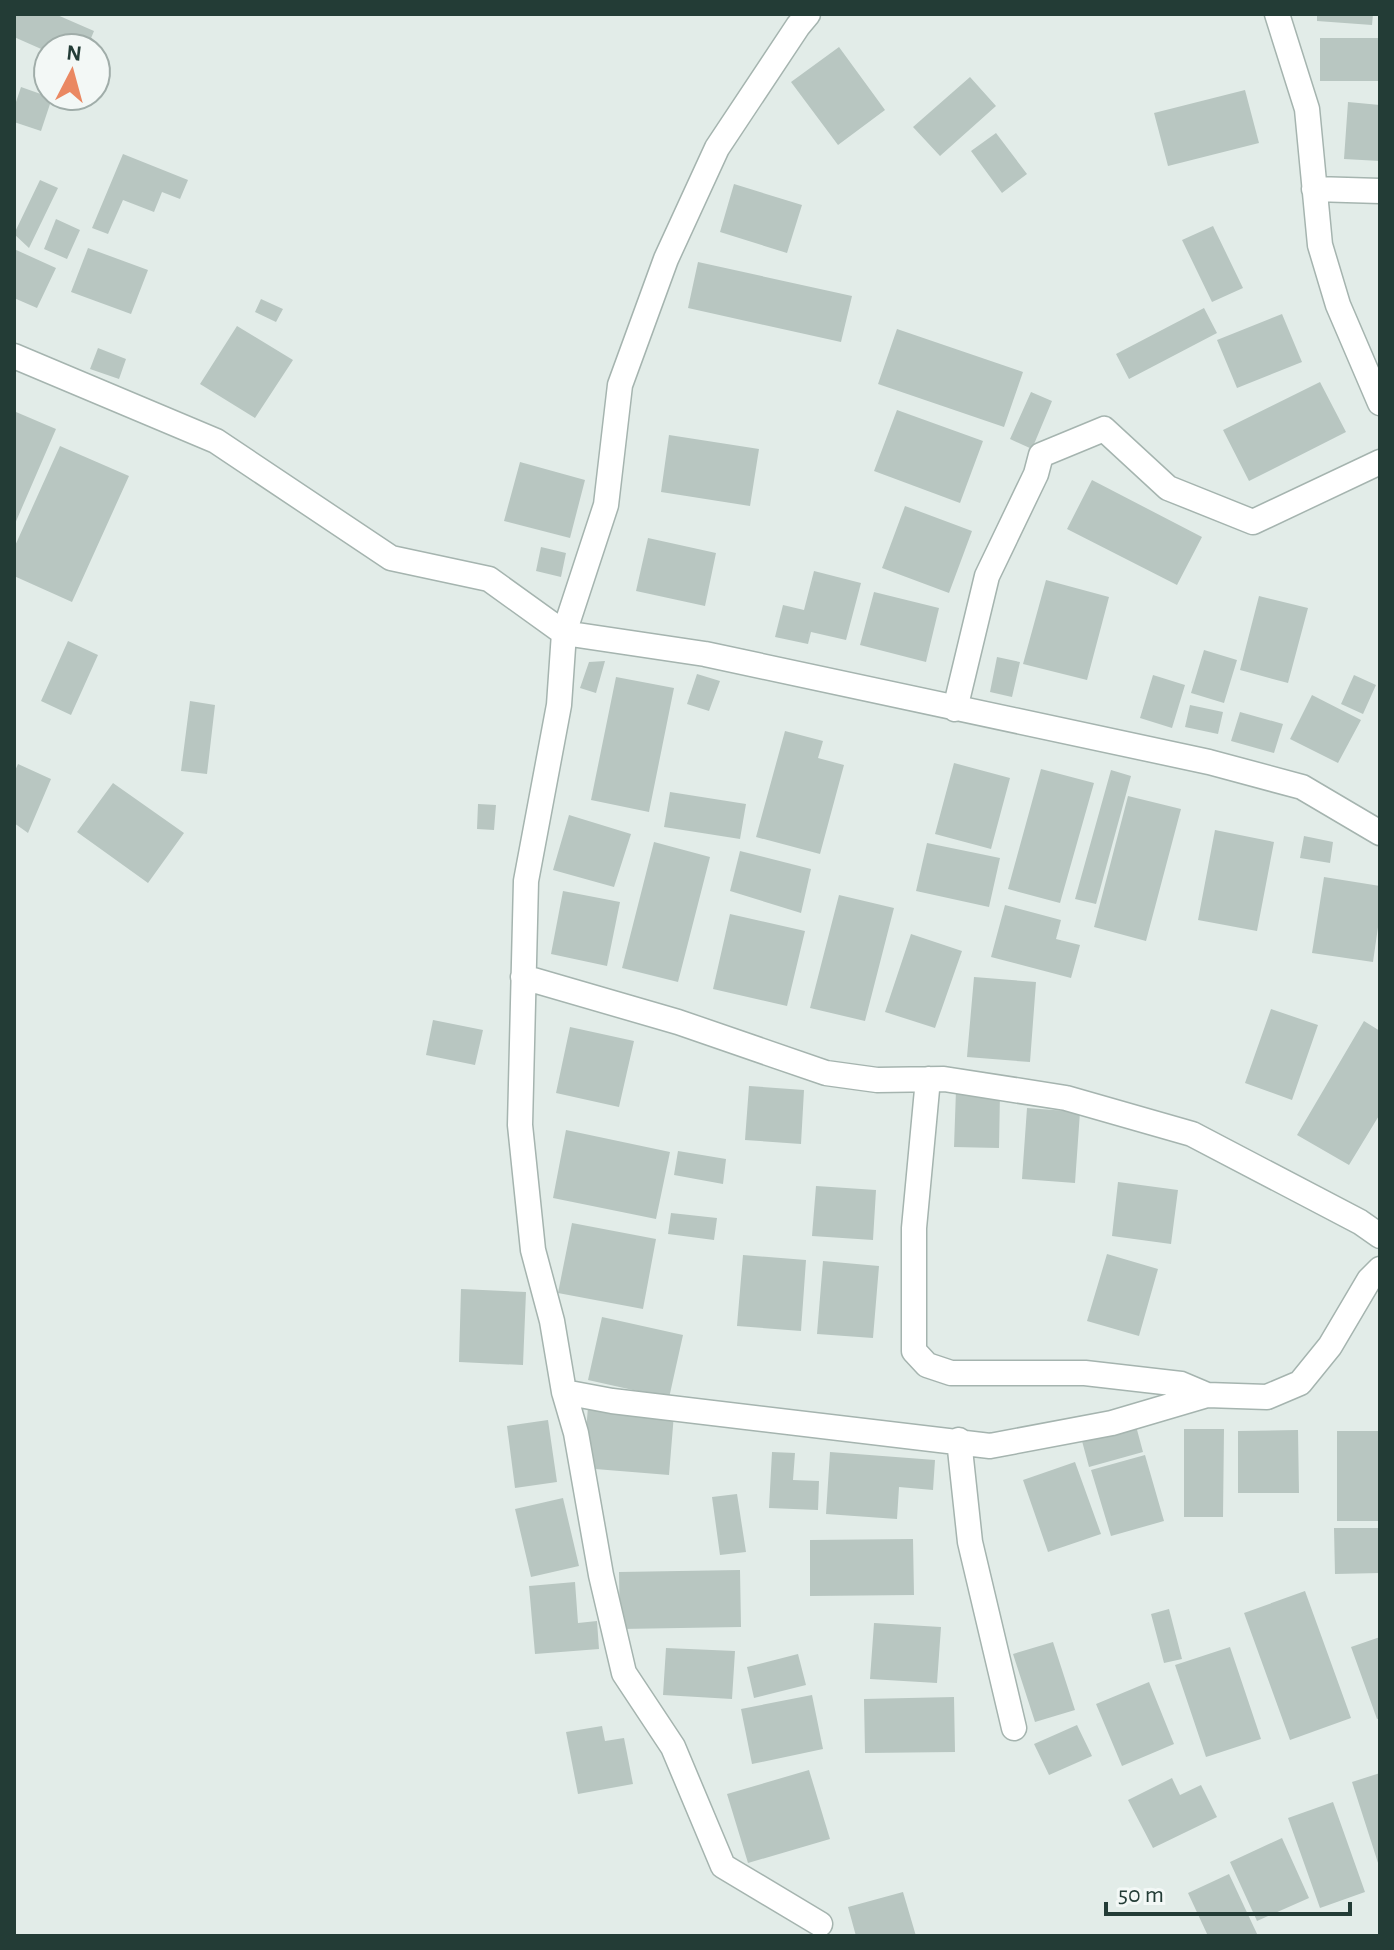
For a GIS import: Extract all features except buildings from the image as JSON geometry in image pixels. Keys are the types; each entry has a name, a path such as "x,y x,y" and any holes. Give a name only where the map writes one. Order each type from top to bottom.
{"street":[{"path":"808,14 717,148 666,259 620,385 606,505 564,633 559,705 526,881 520,1125 533,1250 552,1321 601,1575 624,1673 673,1747 723,1866 820,1924"},
{"path":"1277,14 1307,109 1320,245 1338,305 1380,403"},
{"path":"1314,189 1380,191"},
{"path":"14,357 216,441 391,558 489,579 564,633 705,654 1209,762 1302,787 1380,833"},
{"path":"955,709 987,576 1036,474 1041,455 1104,429 1168,488 1253,522 1380,462"},
{"path":"523,977 678,1022 826,1073 877,1080 928,1079 1066,1098 1192,1134 1360,1222 1380,1236"},
{"path":"928,1079 914,1228 914,1351 927,1365 951,1373 1085,1373 1181,1384 1207,1395"},
{"path":"564,1392 612,1401 990,1446 1112,1423 1207,1395 1267,1397 1300,1383 1330,1346 1369,1280 1380,1269"},
{"path":"959,1440 970,1542 1014,1728"}]}
